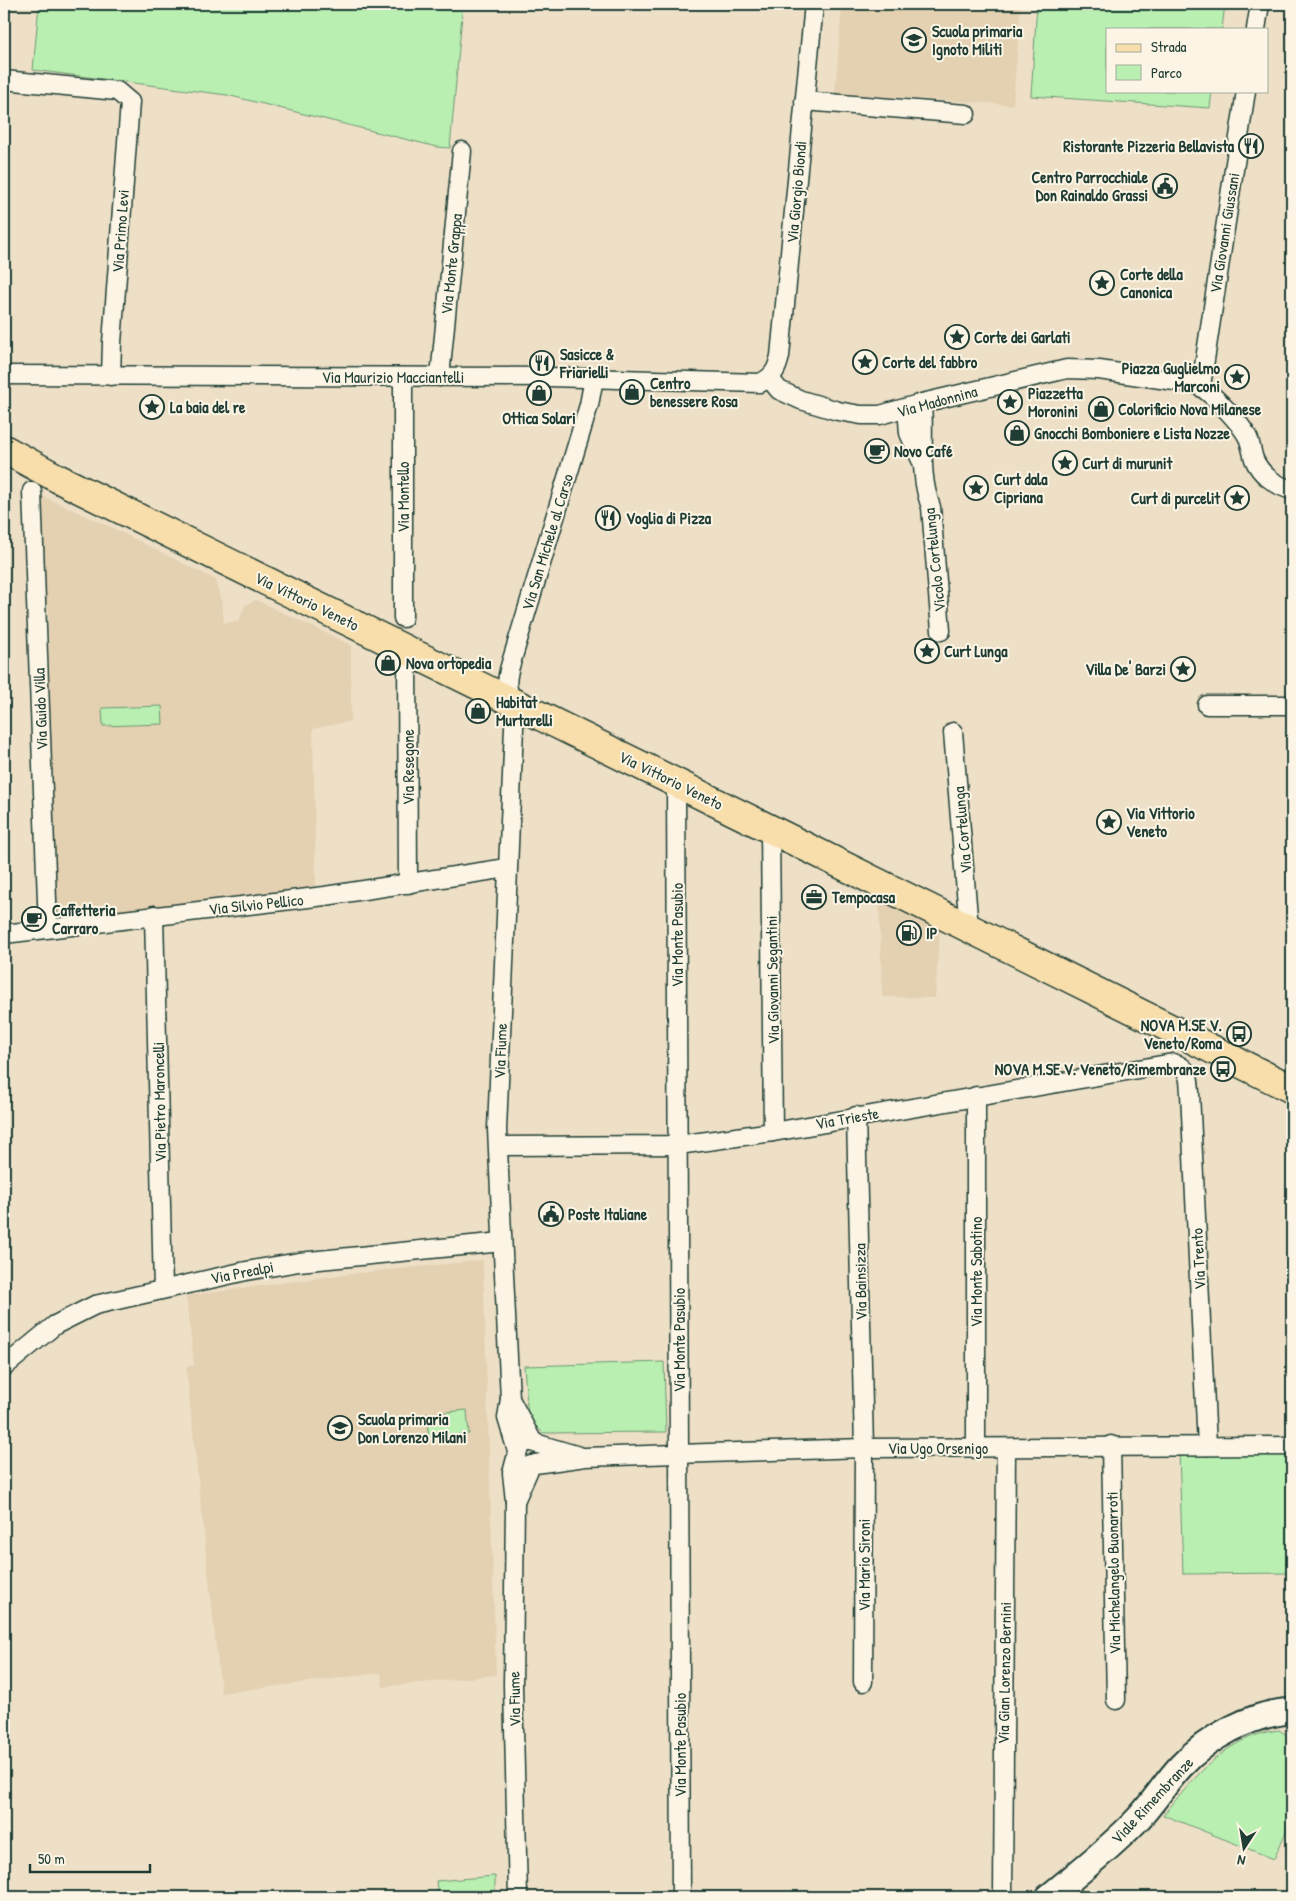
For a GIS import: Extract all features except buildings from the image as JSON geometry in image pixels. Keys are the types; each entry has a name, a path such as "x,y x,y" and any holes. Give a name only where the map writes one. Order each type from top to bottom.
{"main road":[{"name":"Via Vittorio Veneto","path":"4,448 40,482"},
{"name":"Via Vittorio Veneto","path":"4,456 40,482 407,650 1292,1089"}],"street":[{"name":"Via Giorgio Biondi","path":"770,379 777,369 780,356 814,4"},
{"path":"1256,28 1260,4"},
{"name":"Via Primo Levi","path":"4,80 117,91 130,102 111,376"},
{"name":"Via Giovanni Giussani","path":"1201,380 1246,92"},
{"path":"804,101 966,114"},
{"name":"Via Monte Grappa","path":"440,377 462,151"},
{"name":"Via Madonnina","path":"770,379 784,394 838,411 861,415 880,415 1068,369 1112,371 1201,380"},
{"name":"Via Maurizio Macciantelli","path":"8,376 594,378 752,384 770,379"},
{"name":"Via Montello","path":"403,377 404,618"},
{"name":"Via San Michele al Carso","path":"515,704 509,696 507,689 508,672 589,405 594,378"},
{"path":"1201,380 1245,433 1254,460 1264,473 1277,484 1292,490"},
{"name":"Vicolo Cortelunga","path":"915,406 925,432 921,460 924,490 931,507 941,631"},
{"name":"Via Guido Villa","path":"40,482 48,928"},
{"name":"Via Resegone","path":"407,650 408,884"},
{"name":"Via Fiume","path":"515,704 497,1129 510,1399 507,1418 525,1459 515,1501 513,1686 518,1897"},
{"path":"1207,705 1292,705"},
{"name":"Via Cortelunga","path":"953,732 968,929"},
{"name":"Via Monte Pasubio","path":"676,783 681,1897"},
{"name":"Via Giovanni Segantini","path":"770,829 773,1132"},
{"name":"Via Silvio Pellico","path":"4,934 325,896 507,868"},
{"name":"Via Pietro Maroncelli","path":"154,915 163,1289"},
{"name":"Via Trieste","path":"499,1146 678,1145 773,1132 856,1116 1173,1063 1182,1066 1188,1073"},
{"name":"Via Trento","path":"1188,1073 1207,1446"},
{"name":"Via Monte Sabotino","path":"976,1096 976,1449"},
{"name":"Via Bainsizza","path":"856,1116 864,1448"},
{"name":"Via Prealpi","path":"4,1367 55,1324 87,1309 163,1289 299,1262 502,1242"},
{"name":"Via Fiume","path":"510,1399 534,1442 540,1448 542,1455 525,1459"},
{"name":"Via Ugo Orsenigo","path":"534,1442 585,1457"},
{"name":"Via Ugo Orsenigo","path":"525,1459 864,1448 976,1449 1111,1445 1292,1446"},
{"name":"Via Michelangelo Buonarroti","path":"1111,1445 1116,1700"},
{"name":"Via Mario Sironi","path":"863,1682 864,1448"},
{"name":"Via Gian Lorenzo Bernini","path":"1003,1897 1006,1448"},
{"name":"Viale Rimembranze","path":"1049,1897 1126,1831 1182,1765 1196,1752 1221,1735 1257,1718 1292,1711"}],"shaded area":[{"path":"842,4 1021,4 1013,105 835,93"},
{"path":"40,495 111,527 216,580 222,602 224,623 239,621 245,605 256,600 351,645 351,721 313,729 316,887 55,919 48,603 42,603"},
{"path":"879,901 940,931 935,998 882,997"},
{"name":"Scuola primaria Don Lorenzo Milani","path":"483,1260 496,1675 383,1687 381,1673 221,1693 186,1367 194,1365 186,1296 331,1276"}],"green space":[{"path":"39,4 463,4 450,148 437,147 227,95 33,70"},
{"path":"1037,4 1225,4 1222,28 1106,28 1106,92 1212,92 1210,108 1031,96"},
{"path":"162,706 163,724 103,726 102,708"},
{"path":"664,1362 666,1432 543,1433 528,1418 524,1366"},
{"path":"467,1410 469,1434 429,1438 426,1414"},
{"path":"1179,1452 1292,1453 1292,1573 1183,1574"},
{"path":"1279,1730 1290,1737 1292,1818 1274,1859 1163,1815 1213,1760 1243,1740"},
{"path":"495,1876 495,1897 438,1897 436,1881"}],"place":[{"name":"Scuola primaria Ignoto Militi","path":"914,40"},
{"name":"Ristorante Pizzeria Bellavista","path":"1251,146"},
{"name":"Centro Parrocchiale Don Rainaldo Grassi","path":"1165,186"},
{"name":"Corte della Canonica","path":"1102,283"},
{"name":"Corte dei Garlati","path":"957,337"},
{"name":"Corte del fabbro","path":"865,362"},
{"name":"Sasicce & Friarielli","path":"542,363"},
{"name":"Piazza Guglielmo Marconi","path":"1237,377"},
{"name":"Centro benessere Rosa","path":"632,392"},
{"name":"Ottica Solari","path":"539,393"},
{"name":"Piazzetta Moronini","path":"1010,402"},
{"name":"La baia del re","path":"152,407"},
{"name":"Colorificio Nova Milanese","path":"1101,409"},
{"name":"Gnocchi Bomboniere e Lista Nozze","path":"1017,433"},
{"name":"Novo Café","path":"877,451"},
{"name":"Curt di murunit","path":"1065,463"},
{"name":"Curt dala Cipriana","path":"976,488"},
{"name":"Curt di purcelit","path":"1237,498"},
{"name":"Voglia di Pizza","path":"608,518"},
{"name":"Curt Lunga","path":"927,651"},
{"name":"Nova ortopedia","path":"388,663"},
{"name":"Villa De' Barzi","path":"1183,669"},
{"name":"Habitat Murtarelli","path":"478,711"},
{"name":"Via Vittorio Veneto","path":"1109,822"},
{"name":"Tempocasa","path":"814,897"},
{"name":"Caffetteria Carraro","path":"34,919"},
{"name":"IP","path":"909,933"},
{"name":"NOVA M.SE V. Veneto/Roma","path":"1239,1034"},
{"name":"NOVA M.SE V. Veneto/Rimembranze","path":"1223,1069"},
{"name":"Poste Italiane","path":"551,1214"},
{"name":"Scuola primaria Don Lorenzo Milani","path":"340,1428"}]}
